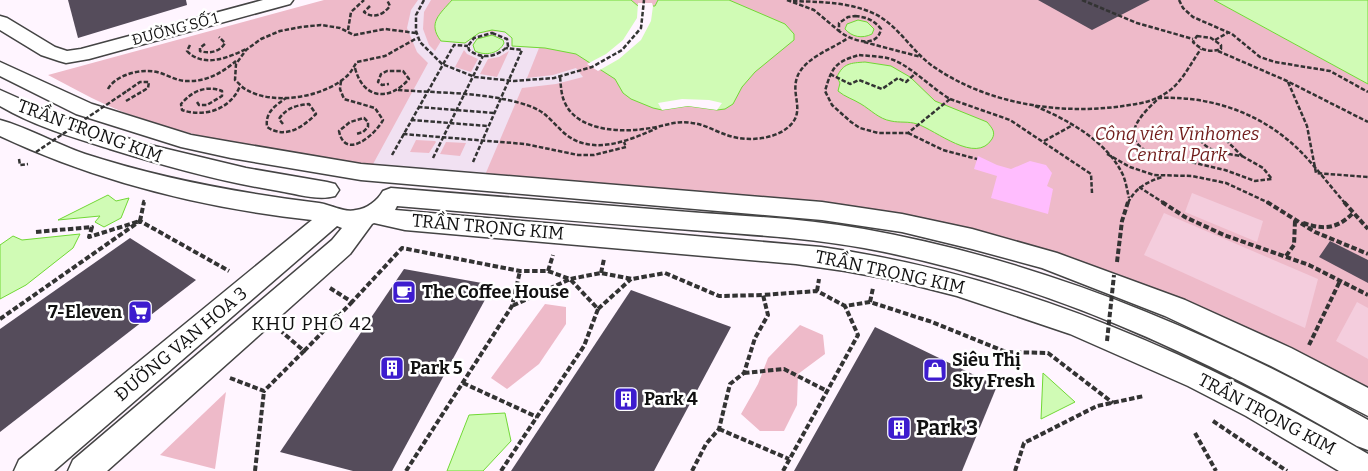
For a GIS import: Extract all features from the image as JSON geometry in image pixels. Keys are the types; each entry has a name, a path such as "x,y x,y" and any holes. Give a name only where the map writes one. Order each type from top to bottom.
{"street":[{"name":"ĐƯỜNG SỐ 1","path":"0,22 48,51 66,57 92,52 284,0"},
{"name":"TRẦN TRỌNG KIM","path":"0,68 40,90 84,109 189,142 377,188 789,229 864,239 1003,271 1072,294 1164,331 1250,371 1368,436"},
{"name":"TRẦN TRỌNG KIM","path":"0,97 38,116 158,156 225,173 329,207 341,220 377,188"},
{"name":"TRẦN TRỌNG KIM","path":"0,127 47,148 141,178 253,204 329,207"},
{"name":"TRẦN TRỌNG KIM","path":"329,207 342,178 377,188 822,211 902,223 972,239 1048,260 1175,308 1281,357 1368,403"},
{"name":"TRẦN TRỌNG KIM","path":"377,188 405,221 811,255 894,270 996,296 1123,342 1240,396 1314,437 1368,471"},
{"name":"ĐƯỜNG VẠN HOA 3","path":"84,471 340,248 377,188"},
{"name":"ĐƯỜNG VẠN HOA 3","path":"30,471 329,207"}],"path":[{"path":"348,30 348,15 357,4 364,0"},
{"path":"370,6 364,12 366,15 383,14 390,6 387,0"},
{"path":"424,0 416,15 414,24 418,38 429,55 442,65 472,77 506,82 532,82 560,78 606,60 629,44 637,34 645,16 644,0"},
{"path":"787,0 826,1 856,8 881,18 896,29 934,67 965,83 1006,98 1030,104 1067,108 1114,108 1159,98 1192,96 1210,100 1242,112 1276,131 1289,141 1368,229"},
{"path":"1082,0 1137,23 1192,40 1201,49 1210,52 1218,51 1287,81 1368,122"},
{"path":"1178,0 1188,16 1196,21 1230,32 1260,57 1333,73 1368,92"},
{"path":"793,1 814,10 848,38 899,50 924,59"},
{"path":"839,31 839,23 848,17 862,17 875,21 882,29 879,36 862,42"},
{"path":"875,21 881,18"},
{"path":"197,40 190,45 187,51 189,55 196,59 216,59 228,56 276,33 306,25 329,24 348,30 354,35 379,28 393,28 416,33"},
{"path":"1215,40 1230,32"},
{"path":"492,33 507,38 509,42 506,48 495,55 483,56 472,53 468,46 474,38 492,33"},
{"path":"205,44 200,48 200,51 205,53 218,50 224,46 225,42 223,39 214,36"},
{"path":"1192,40 1201,36 1215,40 1222,47 1218,51"},
{"path":"239,58 234,67 234,74 235,80 240,86 254,95 286,98 306,95 341,81 355,68 357,62 385,56 418,38"},
{"path":"560,78 563,98 567,107 583,120 604,128 618,130 645,129 686,122 701,124 732,137 768,137 783,131 795,122 800,110 795,83 804,66 813,58 834,48 848,38"},
{"path":"377,188 403,134 454,45 468,46"},
{"path":"108,89 111,83 132,73 141,72 161,72 174,80 184,81 209,78 230,67 251,46"},
{"path":"472,162 506,82 522,50 506,48"},
{"path":"1201,49 1183,78 1141,116 1134,135 1135,144 1140,149 1170,158 1214,167 1260,182 1272,179 1262,168 1242,156 1218,132 1203,130 1198,133 1198,138 1205,145 1242,156"},
{"path":"977,159 943,150 908,132 878,133 860,128 832,105 827,98 825,90 830,74 841,60 849,57 869,55 896,61 950,99 1002,116 1091,174 1092,193"},
{"path":"432,159 483,56"},
{"path":"355,68 359,83 366,90 376,94 398,90 409,79 403,71 388,71 381,74 378,82 382,85 389,84"},
{"path":"830,74 850,84 860,80 882,89 898,78 906,82 915,74"},
{"path":"341,81 338,90 340,96 346,100 375,108 383,120 380,128 363,142 352,144 343,142 339,137 339,130 355,118 364,118 368,122 368,127 363,132 356,134"},
{"path":"1287,81 1307,120 1316,173"},
{"path":"36,152 140,82 149,82 148,88 125,101"},
{"path":"197,102 199,105 207,105 222,96 222,91 216,88 198,90 187,96 181,104 182,110 190,114 202,114 216,109 229,103 236,97 240,86"},
{"path":"398,90 500,98 542,110 567,135 575,140 599,145 624,142 662,126"},
{"path":"283,124 279,120 281,114 295,106 309,104 316,114 310,122 295,131 273,132 267,127 266,117 269,111 286,98"},
{"path":"908,132 950,99"},
{"path":"1030,104 1074,124 1107,154 1122,173 1129,198"},
{"path":"418,108 494,113"},
{"path":"411,120 488,126"},
{"path":"1043,142 1074,124"},
{"path":"403,134 525,144 578,155 612,152 626,147 624,142"},
{"path":"1107,154 1130,167 1154,175 1192,176 1226,183 1264,200 1294,220 1322,235 1368,254"},
{"path":"1316,173 1368,177"},
{"path":"1107,341 1120,227 1129,198 1139,188 1166,176"},
{"path":"1139,188 1185,217 1224,235 1309,265 1368,295"},
{"path":"1294,220 1318,228 1333,229 1344,223 1353,213"},
{"path":"1286,256 1294,245 1296,233 1294,220"},
{"path":"36,232 92,226 89,237 140,221 234,274"},
{"path":"0,319 140,221"},
{"path":"256,471 264,391 352,302 402,248 520,271 548,271 570,279 598,309"},
{"path":"406,471 512,306 520,271"},
{"path":"512,306 570,279 601,274 632,279 666,274 719,296 817,291 845,306 870,302 932,322 1006,352 1048,353 1113,403"},
{"path":"501,471 584,346 598,309 632,279"},
{"path":"1308,347 1340,281"},
{"path":"328,288 352,302"},
{"path":"744,373 755,338 768,315 763,295"},
{"path":"783,471 858,335 845,306"},
{"path":"281,331 304,351"},
{"path":"692,471 706,444 719,429 730,384 744,373 784,370 827,390"},
{"path":"229,378 264,391"},
{"path":"463,383 537,417"},
{"path":"1015,471 1024,443 1097,406 1144,396"},
{"path":"1213,421 1287,471"},
{"path":"719,429 789,459"},
{"path":"1195,433 1216,471"}],"green space":[{"name":"Công viên Vinhomes Central Park","path":"324,0 1214,0 1368,84 1368,393 934,223 375,166 254,148 195,134 125,113 48,75"},
{"path":"545,304 566,307 566,324 539,364 507,389 491,378"},
{"path":"800,325 823,335 825,354 798,374 797,405 784,431 760,431 741,414 758,384 768,358"},
{"path":"226,392 215,469 160,455"}],"sand":[{"path":"978,156 1011,169 1030,161 1046,165 1052,173 1047,186 1053,189 1048,214 991,198 997,176 974,169"}],"shaded area":[{"path":"418,0 431,0 424,12 423,29 429,45 435,51 441,41 465,43 479,33 505,32 512,38 513,46 539,48 527,78 553,75 576,68 583,77 556,84 522,88 485,175 372,166 428,63 417,52 407,28 411,10","holes":["492,35 501,38 478,53 473,45 477,39","464,50 467,54 478,59 471,72 455,67","509,51 497,77 480,74 488,59 499,57","416,140 435,141 429,153 410,152","446,142 466,143 460,156 440,154"]},
{"path":"452,0 631,0 638,6 655,6 658,0 729,0 785,24 794,34 794,40 755,72 742,87 733,104 725,109 717,110 688,106 662,110 631,99 623,93 615,79 576,54 545,48 512,46 512,38 505,32 492,30 479,33 465,43 441,41 437,35 435,24 440,14"},
{"path":"1214,0 1368,0 1368,84"},
{"path":"858,20 867,22 874,29 872,34 857,36 845,29 847,24"},
{"path":"492,35 503,40 504,43 499,50 487,54 475,51 473,45 477,39"},
{"path":"865,62 891,66 910,77 935,101 987,122 992,128 992,139 985,146 976,148 966,147 956,144 917,124 887,120 843,95 838,91 840,83 837,77 839,72 845,66 852,63"},
{"path":"1192,193 1263,221 1257,242 1185,212"},
{"path":"108,195 116,201 129,198 121,218 104,227 95,222 100,216 58,220"},
{"path":"1164,213 1318,279 1305,328 1144,255"},
{"path":"80,234 73,248 26,285 0,299 0,245 13,236 22,240"},
{"path":"1357,302 1368,308 1368,359 1336,341"},
{"path":"1043,373 1075,402 1041,419"},
{"path":"505,413 511,441 483,471 447,471 469,415"}],"pier":[{"path":"638,3 652,3 653,6 651,21 641,40 619,59 598,71 587,64 606,54 623,40 637,18"},
{"path":"682,99 709,100 722,103 717,110 688,106 662,110 658,103"}],"building":[{"path":"68,0 186,0 187,5 78,38"},
{"path":"1038,0 1150,0 1092,30"},
{"path":"130,238 196,280 0,432 0,329"},
{"path":"1330,241 1368,260 1368,283 1319,257"},
{"name":"Park 5","path":"404,269 493,285 392,471 353,471 280,452"},
{"name":"Park 4","path":"631,290 731,327 654,471 511,471"},
{"name":"Park 3","path":"875,327 997,386 962,471 794,471"}],"place":[{"name":"The Coffee House","path":"404,292"},
{"name":"7-Eleven","path":"140,312"},
{"name":"Park 5","path":"392,368"},
{"name":"Siêu Thị Sky Fresh","path":"935,370"},
{"name":"Park 4","path":"626,399"},
{"name":"Park 3","path":"899,428"}],"district":[{"name":"KHU PHỐ 42","path":"312,323"}]}
